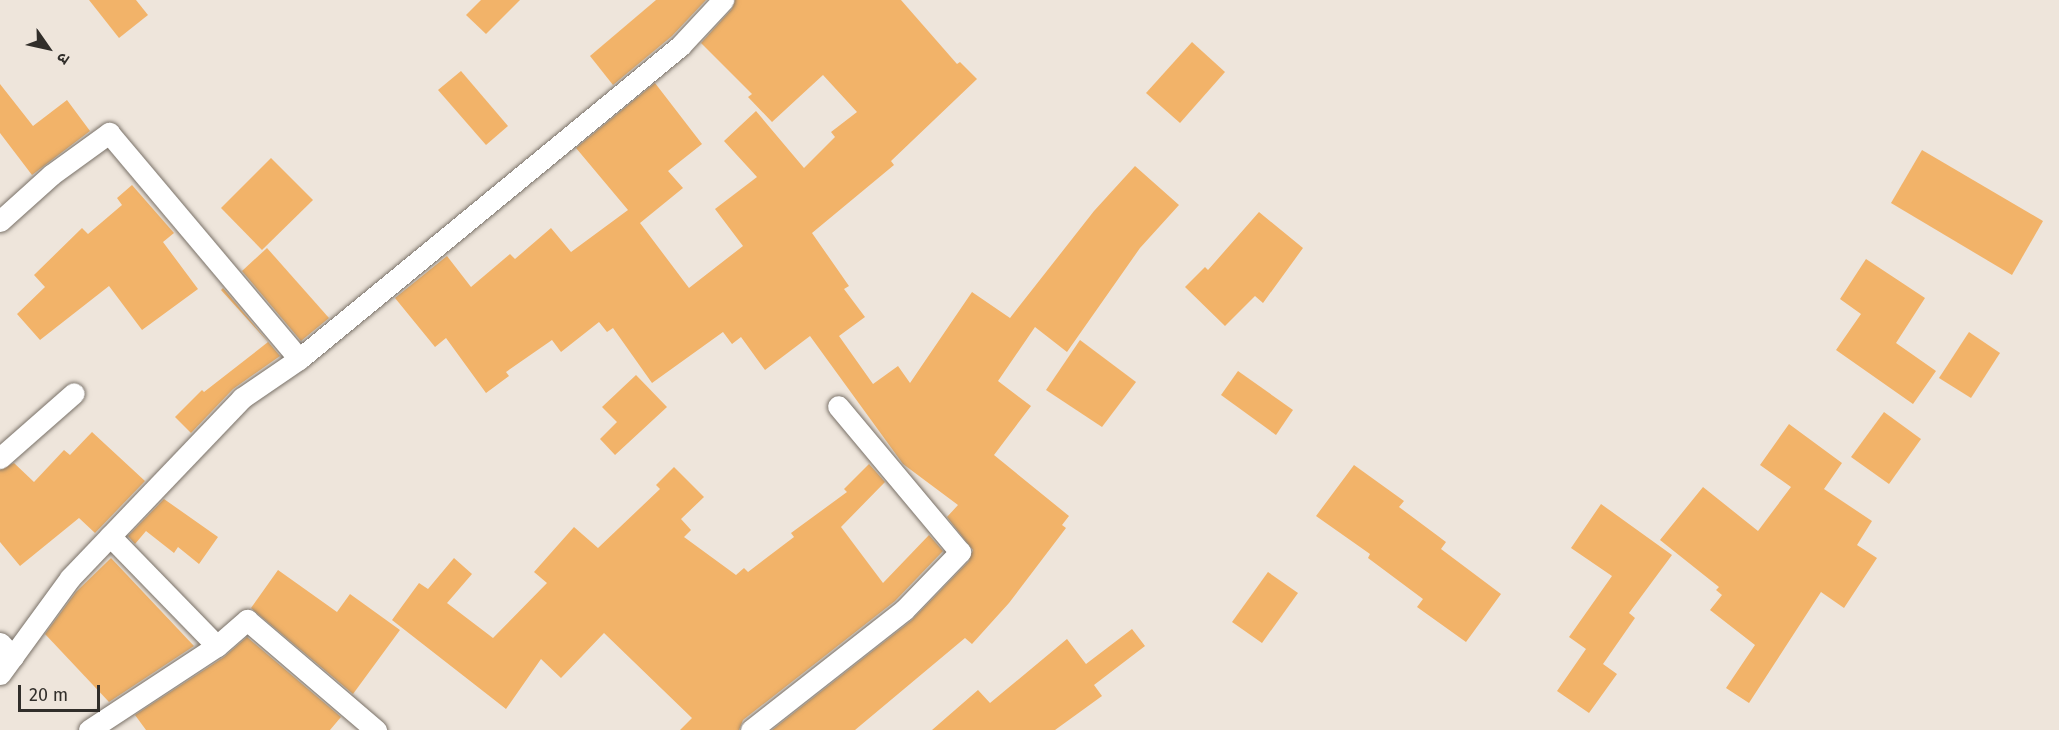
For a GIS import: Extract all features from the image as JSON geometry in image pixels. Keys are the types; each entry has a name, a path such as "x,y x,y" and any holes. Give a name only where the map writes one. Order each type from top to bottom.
{"street":[{"path":"0,674 6,650 70,578 242,398 299,358 681,45 723,0"},
{"path":"0,221 51,175 109,133 299,358"},
{"path":"0,458 74,393"},
{"path":"751,730 904,610 960,552 838,406"},
{"path":"110,536 216,646"},
{"path":"90,730 216,646 247,620 366,726"}],"building":[{"path":"89,0 136,0 148,15 119,38"},
{"path":"481,0 520,0 486,34 466,15"},
{"path":"656,0 706,0 672,36 613,85 590,56"},
{"path":"735,0 901,0 957,64 960,62 977,79 891,161 894,165 812,233 849,286 844,289 865,317 839,336 873,384 898,366 910,383 972,292 1010,318 1094,211 1135,166 1179,205 1140,248 1067,352 1035,327 998,381 1031,406 994,455 1069,516 1062,525 1066,528 1009,603 972,644 965,638 855,730 772,730 912,620 969,561 973,550 947,517 958,505 903,464 810,336 765,370 741,337 732,344 723,332 652,383 613,328 607,332 599,322 561,352 552,340 506,372 509,376 486,393 446,338 435,347 395,298 447,256 471,287 510,254 515,259 551,228 571,252 628,210 576,148 655,83 702,144 668,171 683,188 640,223 689,288 743,246 715,209 757,177 724,141 756,111 804,168 835,137 831,132 857,112 823,75 772,122 748,97 752,94 701,43 732,9"},
{"path":"1192,42 1225,72 1180,123 1146,93"},
{"path":"461,71 508,126 486,145 438,90"},
{"path":"0,84 33,126 67,100 90,131 32,175 0,133"},
{"path":"1922,150 2043,221 2012,275 1891,203"},
{"path":"271,158 313,200 262,250 221,208"},
{"path":"132,185 174,233 163,242 198,289 142,330 109,286 40,340 17,314 45,287 34,275 82,228 88,234 122,205 117,198"},
{"path":"1259,212 1303,248 1263,303 1255,296 1225,326 1185,287 1205,267 1208,270"},
{"path":"267,248 329,318 301,341 242,271"},
{"path":"1866,259 1925,298 1896,343 1936,371 1913,404 1836,350 1861,314 1840,299"},
{"path":"223,288 280,356 233,389 191,433 175,417 202,390 204,392 268,342 221,290"},
{"path":"1969,332 2000,353 1971,398 1939,378"},
{"path":"1080,340 1136,382 1102,427 1046,390"},
{"path":"1238,371 1293,410 1276,435 1221,395"},
{"path":"636,375 667,407 615,455 600,439 617,422 602,407"},
{"path":"1884,412 1921,439 1889,484 1851,457"},
{"path":"1789,424 1842,463 1824,489 1872,521 1857,545 1877,558 1844,608 1821,592 1749,703 1726,688 1755,645 1710,610 1722,595 1716,590 1719,587 1660,540 1703,487 1758,531 1791,487 1760,465"},
{"path":"92,432 145,481 95,533 79,518 20,566 0,542 0,470 14,463 34,482 64,450 70,455"},
{"path":"869,464 885,482 841,527 883,583 929,535 943,551 895,601 743,720 739,730 680,730 692,718 604,633 561,678 541,659 506,709 392,620 419,583 428,589 454,558 472,574 447,603 493,638 547,583 534,572 574,527 598,548 660,489 656,485 674,467 704,497 681,519 691,530 684,537 736,575 744,568 748,572 794,537 791,533 847,492 844,489"},
{"path":"1354,465 1404,501 1399,507 1446,542 1441,549 1501,594 1466,642 1417,607 1423,599 1368,558 1370,554 1316,516"},
{"path":"164,499 218,537 199,564 178,547 174,553 146,531 135,544 128,536"},
{"path":"1601,504 1672,555 1629,613 1635,618 1603,664 1617,674 1589,713 1557,691 1586,649 1569,637 1612,576 1571,548"},
{"path":"111,558 194,646 109,702 45,634 76,592"},
{"path":"278,570 337,612 350,594 400,630 353,694 251,608"},
{"path":"1268,572 1298,593 1262,643 1232,622"},
{"path":"1132,629 1145,646 1094,685 1102,696 1055,730 932,730 978,690 990,703 1067,639 1086,664"},
{"path":"247,637 341,717 330,730 146,730 135,715 224,657"}]}
